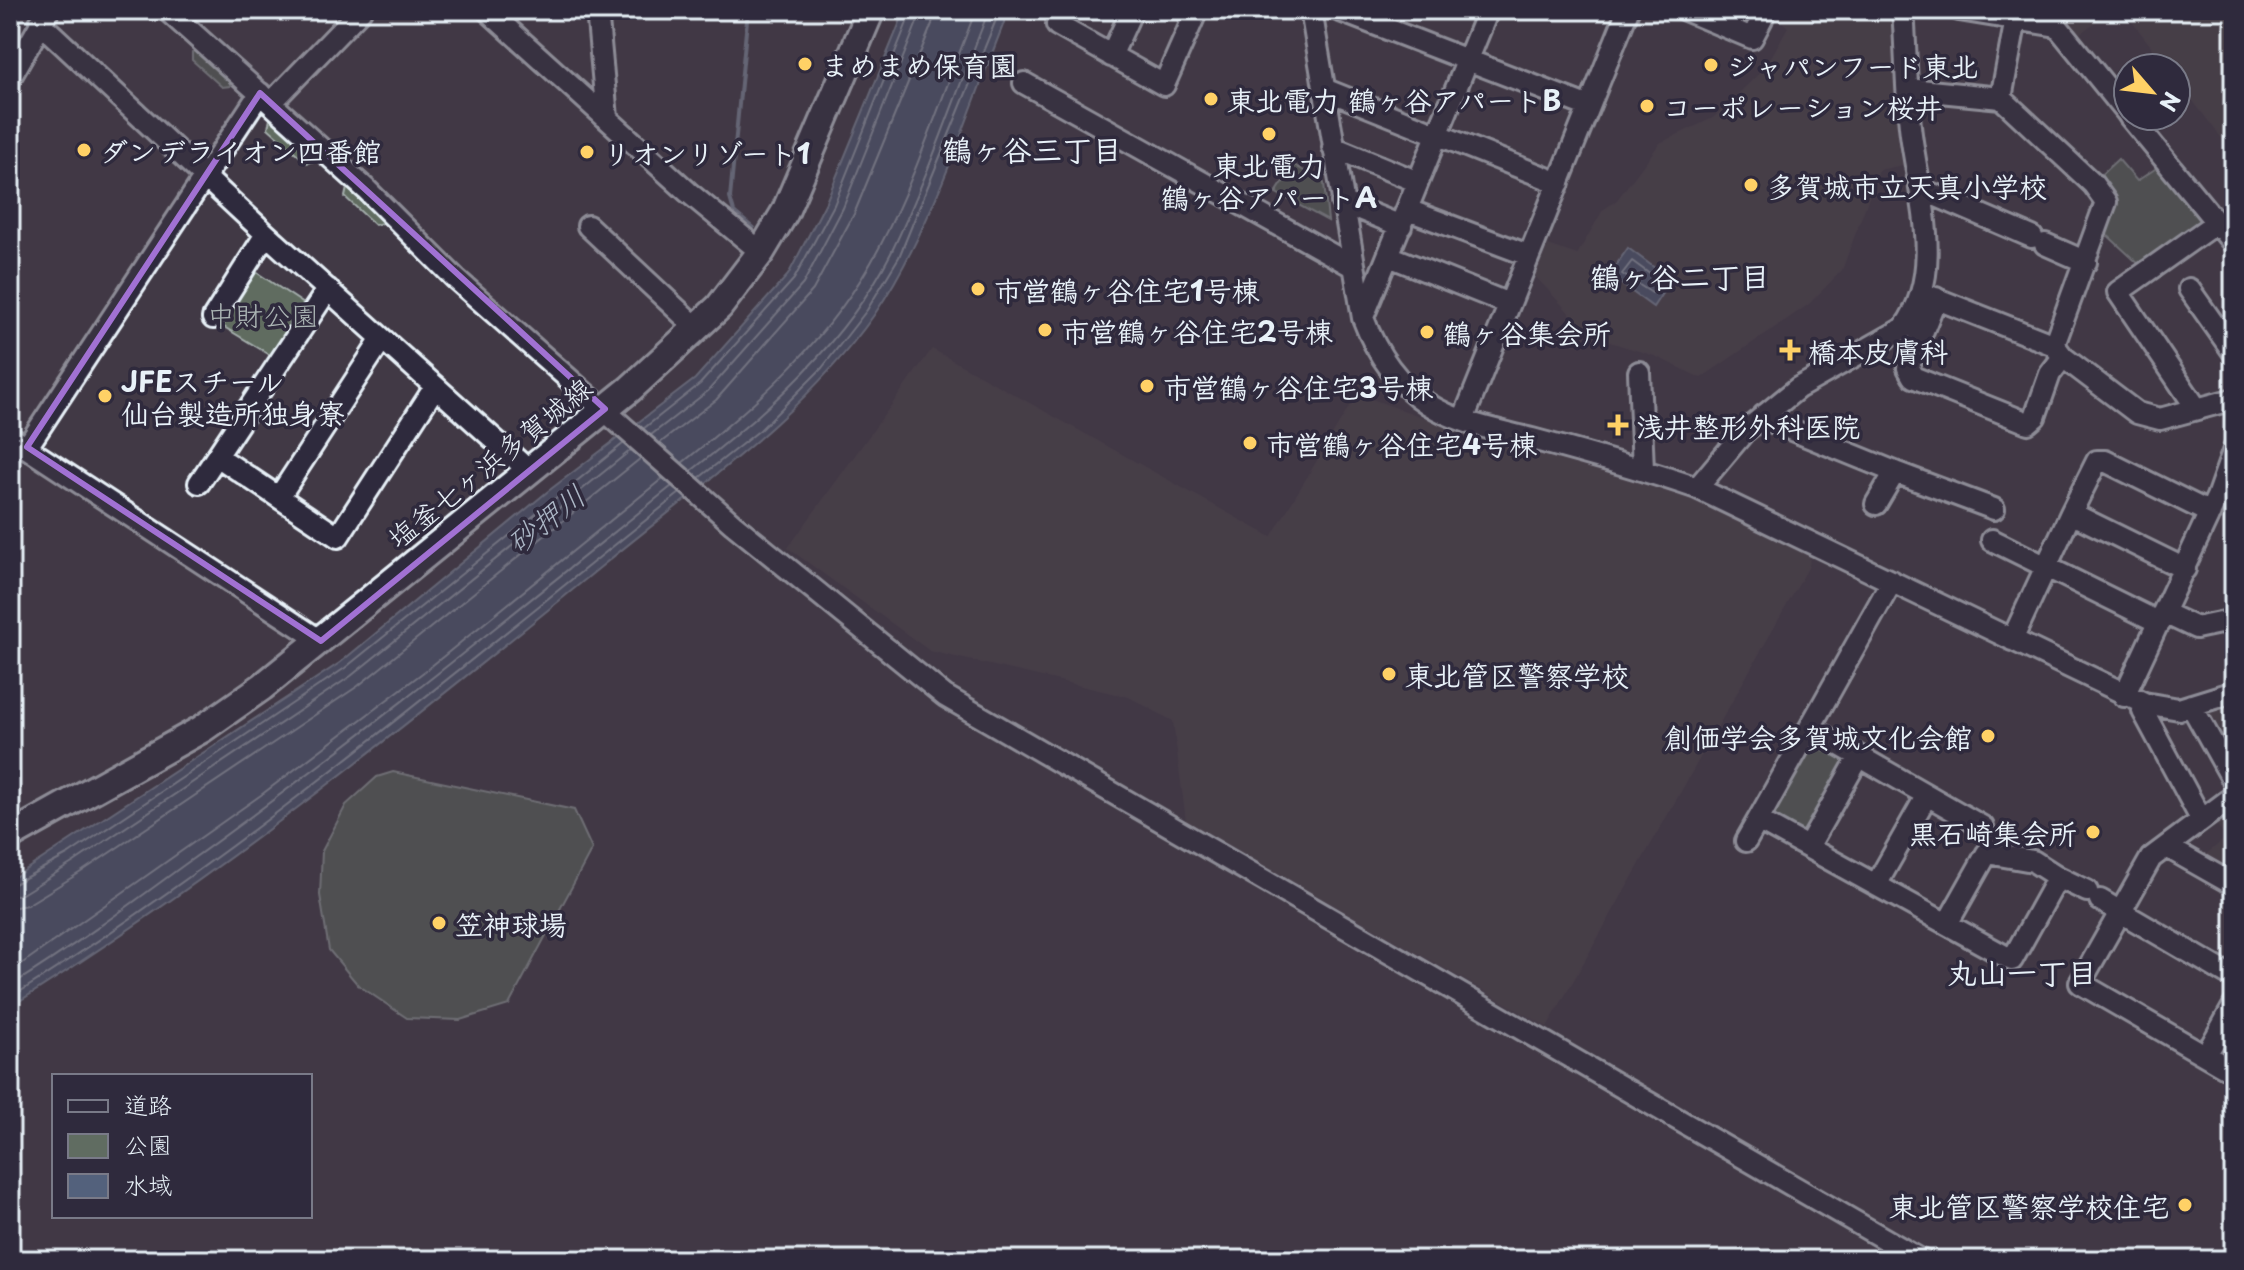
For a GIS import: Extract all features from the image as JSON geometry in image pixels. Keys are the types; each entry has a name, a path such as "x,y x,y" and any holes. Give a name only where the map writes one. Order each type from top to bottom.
{"main road":[{"name":"塩釜七ヶ浜多賀城線","path":"10,836 202,729 321,641 527,469 611,415 719,307 761,252 806,167 871,10"}],"street":[{"path":"167,10 367,190 456,279 707,500 945,696 1921,1260"},
{"path":"321,641 18,442 205,174 266,98 361,10"},
{"path":"487,10 761,252"},
{"path":"597,10 607,118"},
{"path":"1064,10 1057,25 1164,85 1197,10"},
{"path":"1111,56 1132,10"},
{"path":"1311,10 1363,318 1373,345 1397,378 1429,404 1463,420 1697,488 2124,696 2179,709 2234,692"},
{"path":"1338,10 1589,107"},
{"path":"1363,318 1488,10"},
{"path":"1463,420 1628,10"},
{"path":"1685,10 1752,38 1762,19"},
{"path":"1903,10 1909,89 1916,170 1923,190 1929,295 1908,368 1913,377 2028,423 2035,417 2106,202 2093,184 2001,98 1909,89"},
{"path":"1959,10 2014,14 2057,26 2112,94"},
{"path":"2001,98 2014,14"},
{"path":"10,78 44,16 266,234 527,469"},
{"path":"1024,83 1354,267"},
{"path":"1324,89 1559,183"},
{"path":"2143,132 2234,244"},
{"path":"1333,147 1418,182"},
{"path":"1923,190 2086,262"},
{"path":"1342,202 1528,255"},
{"path":"2197,409 2118,292 2217,222"},
{"path":"588,226 698,329"},
{"path":"213,318 266,234"},
{"path":"1389,256 1509,304"},
{"path":"199,483 328,289"},
{"path":"2189,289 2234,353"},
{"path":"1929,295 2058,351 2137,413 2160,419 2234,399"},
{"path":"1697,488 1744,432 1764,415 1798,388 1904,328 1929,295"},
{"path":"279,497 382,339"},
{"path":"1639,372 1643,470"},
{"path":"217,456 338,537 435,387"},
{"path":"1764,415 1770,421 1994,509"},
{"path":"2124,696 2185,569 2233,453"},
{"path":"2012,640 2097,461 2105,461 2210,513"},
{"path":"1876,504 1895,472"},
{"path":"2071,513 2185,569"},
{"path":"1992,540 2046,568 2162,618 2196,628 2234,620"},
{"path":"1746,841 1892,581"},
{"path":"2144,703 2143,711 2201,819"},
{"path":"2191,705 2234,782"},
{"path":"1810,728 1983,827"},
{"path":"1808,847 1859,757"},
{"path":"1876,885 1927,795"},
{"path":"2234,796 2151,858 2080,983 2234,1072"},
{"path":"1758,820 2012,960 2058,877"},
{"path":"2167,847 2234,885"},
{"path":"1947,924 1987,853 2033,861 2234,978"},
{"path":"2206,1055 2234,1005"}],"highlighted area":[{"path":"260,93 605,409 321,641 27,447"}],"shaded area":[{"name":"多賀城市立天真小学校","path":"1769,10 1894,10 1897,130 1902,165 1879,170 1842,270 1809,304 1701,378 1655,356 1591,336 1535,276 1548,245 1577,255 1603,210 1617,200 1660,143 1713,118 1765,68 1788,27"},
{"path":"2024,10 2112,10 2079,34 2062,20 2026,14"},
{"path":"2123,10 2234,10 2234,154 2192,100 2192,52 2156,52"},
{"name":"東北管区警察学校","path":"932,349 1271,537 1357,394 1462,431 1671,490 1810,552 1809,566 1547,1027 1186,821 1173,721 1129,697 930,651 788,548"},
{"path":"2234,704 2234,775 2207,714"},
{"path":"2234,803 2234,862 2220,870 2199,860 2226,838 2213,819"}],"green space":[{"path":"199,51 230,79 230,86 222,87 192,60 192,52"},
{"path":"270,119 314,155 314,161 307,163 268,128"},
{"path":"2118,159 2137,181 2161,165 2205,223 2142,267 2104,232 2094,181"},
{"path":"1294,165 1324,183 1328,221 1276,193"},
{"path":"347,188 383,220 382,223 375,225 345,197"},
{"name":"中財公園","path":"253,270 307,306 275,358 219,324"},
{"path":"1815,740 1845,757 1846,766 1809,831 1799,833 1771,817 1807,742"},
{"name":"笠神球場","path":"393,772 574,810 592,849 509,1005 460,1020 407,1018 358,985 329,950 320,895 322,851 346,805 377,777"}],"water":[{"name":"砂押川","path":"905,10 1009,10 949,167 914,245 895,282 846,352 815,386 747,449 387,739 239,852 87,958 10,1007 10,880 341,662 547,492 695,379 788,275 826,202"},
{"path":"1628,248 1671,280 1653,307 1609,275"}],"waterway":[{"path":"748,10 730,198 734,212 753,228"}],"place":[{"name":"まめまめ保育園","path":"805,64"},
{"name":"ジャパンフード東北","path":"1711,65"},
{"name":"東北電力 鶴ヶ谷アパートB","path":"1211,99"},
{"name":"コーポレーション桜井","path":"1647,106"},
{"name":"東北電力 鶴ヶ谷アパートA","path":"1269,134"},
{"name":"ダンデライオン四番館","path":"84,150"},
{"name":"リオンリゾート1","path":"587,152"},
{"name":"多賀城市立天真小学校","path":"1751,185"},
{"name":"市営鶴ヶ谷住宅1号棟","path":"978,289"},
{"name":"市営鶴ヶ谷住宅2号棟","path":"1045,330"},
{"name":"鶴ヶ谷集会所","path":"1427,332"},
{"name":"橋本皮膚科","path":"1790,350"},
{"name":"市営鶴ヶ谷住宅3号棟","path":"1147,386"},
{"name":"JFEスチール 仙台製造所独身寮","path":"105,396"},
{"name":"浅井整形外科医院","path":"1618,425"},
{"name":"市営鶴ヶ谷住宅4号棟","path":"1250,443"},
{"name":"東北管区警察学校","path":"1389,674"},
{"name":"創価学会多賀城文化会館","path":"1988,736"},
{"name":"黒石崎集会所","path":"2093,832"},
{"name":"笠神球場","path":"439,923"},
{"name":"東北管区警察学校住宅","path":"2185,1205"}],"district":[{"name":"鶴ヶ谷三丁目","path":"1032,148"},
{"name":"鶴ヶ谷二丁目","path":"1680,275"},
{"name":"丸山一丁目","path":"2022,971"}]}
